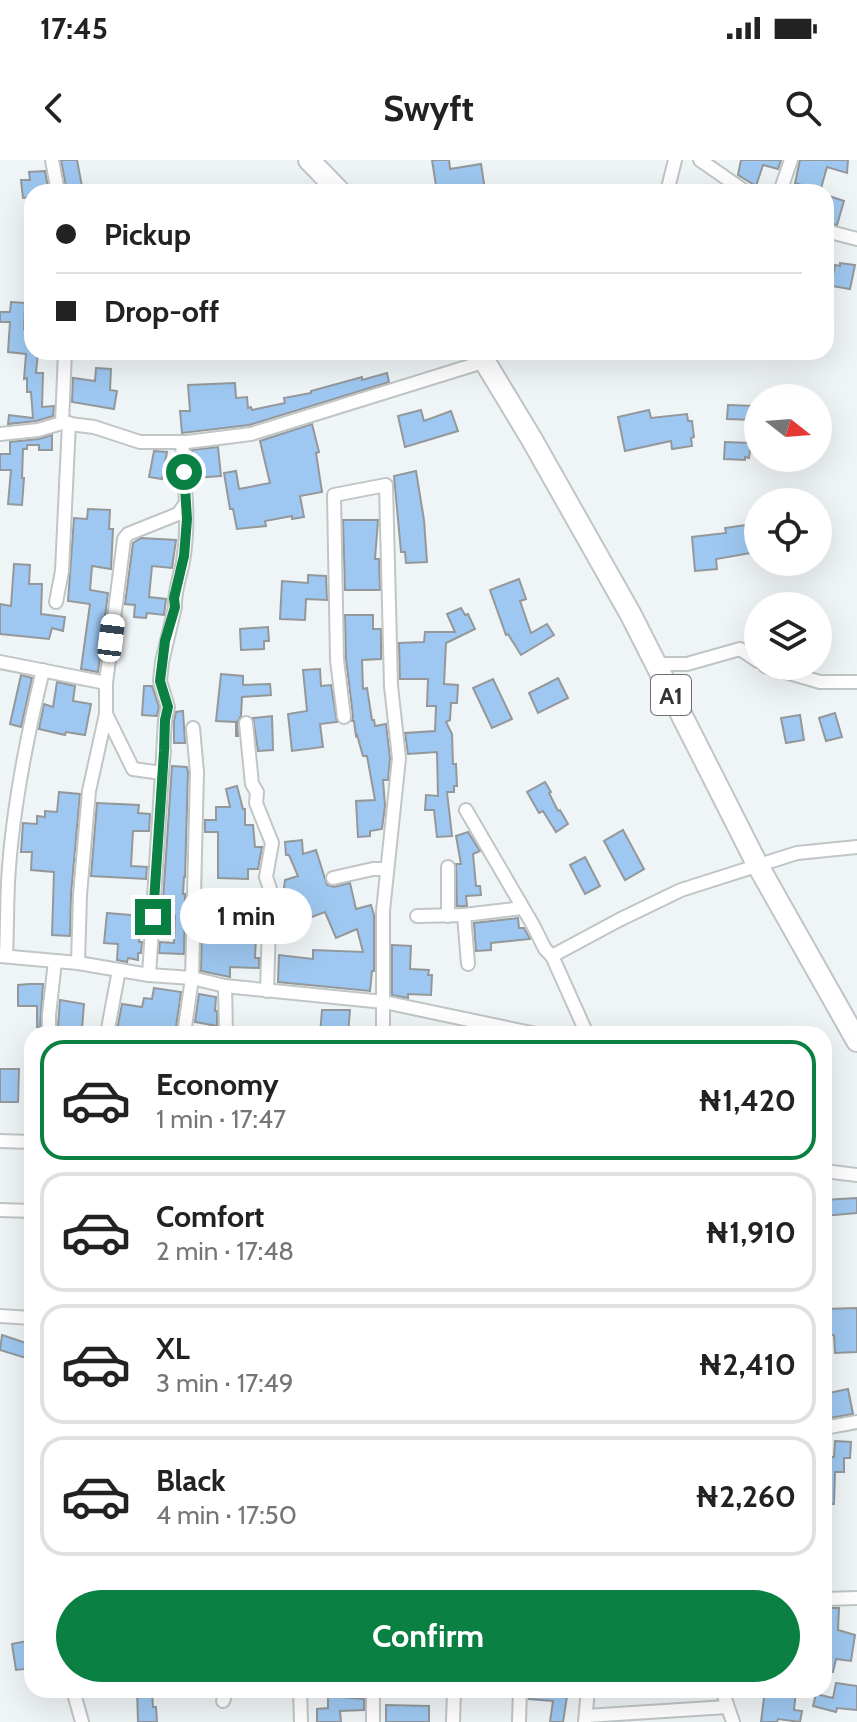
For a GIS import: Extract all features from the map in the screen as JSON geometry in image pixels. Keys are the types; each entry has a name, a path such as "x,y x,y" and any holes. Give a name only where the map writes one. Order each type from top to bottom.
{"highway":[{"path":"309,160 332,184"},
{"name":"A1","path":"484,360 631,615 757,864 857,1041"}],"street":[{"path":"52,160 56,184"},
{"path":"669,184 675,160"},
{"path":"700,160 734,184"},
{"path":"783,184 791,160"},
{"path":"834,233 857,239"},
{"path":"56,602 62,571 65,360"},
{"path":"0,434 65,423 94,427 140,442 182,442 251,434 473,360"},
{"path":"149,975 168,707 160,681 184,556 187,519 182,442"},
{"path":"344,717 337,660 334,495 386,485 391,686 399,758 383,911 383,1026"},
{"path":"78,963 89,791 106,714 106,683 124,539 128,534 178,514 186,503"},
{"path":"655,664 687,664 740,649 744,652"},
{"path":"0,662 106,683"},
{"path":"43,670 28,732 15,818 3,956 192,978 225,986 384,1002 498,1026"},
{"path":"813,680 857,682"},
{"path":"106,714 133,769 162,773"},
{"path":"246,723 256,803 272,843 266,877 270,889 267,991"},
{"path":"185,1026 192,978 197,772 193,728"},
{"path":"466,810 545,949 552,956 583,1026"},
{"path":"552,956 681,890 797,853 857,847"},
{"path":"448,867 448,916"},
{"path":"333,878 387,869"},
{"path":"417,916 464,915 522,908"},
{"path":"464,915 468,964"},
{"path":"49,1026 55,961"},
{"path":"108,1026 119,970"},
{"path":"225,986 226,1026"},
{"path":"0,1141 24,1142"},
{"path":"832,1172 857,1175"},
{"path":"0,1210 24,1211"},
{"path":"0,1316 24,1318"},
{"path":"832,1427 857,1422"},
{"path":"832,1599 857,1598"},
{"path":"75,1698 82,1722"},
{"path":"300,1698 301,1722"},
{"path":"373,1698 373,1722"},
{"path":"453,1722 454,1698"},
{"path":"519,1722 520,1698"},
{"path":"587,1698 585,1719 727,1707"},
{"path":"724,1698 733,1722"}],"building":[{"path":"61,160 77,160 82,184 66,184"},
{"path":"432,160 449,160 450,169 481,164 484,184 436,184"},
{"path":"741,160 781,160 778,169 763,165 757,184 738,175"},
{"path":"800,160 848,160 847,173 827,167 822,184 795,183"},
{"path":"45,171 47,184 24,184 23,198 21,180 30,180 29,172"},
{"path":"834,198 844,201 837,225 834,224"},
{"path":"840,263 855,265 850,289 834,286 835,265 840,266"},
{"path":"11,302 24,303 24,354 8,352 10,322 0,322 0,312 10,312"},
{"path":"26,360 37,360 36,373 43,373 42,407 54,406 53,416 8,424 9,415 33,418 31,392 27,392 27,378 24,379"},
{"path":"96,368 111,369 110,390 117,391 114,409 72,402 73,378 95,381"},
{"path":"387,373 389,382 249,425 182,433 180,411 190,411 188,385 235,383 236,398 247,397 248,408 252,410 285,403 284,398"},
{"path":"728,405 744,406 744,420 727,419"},
{"path":"421,410 424,421 451,411 458,431 405,447 398,416"},
{"path":"649,410 651,418 687,414 688,421 692,421 692,446 672,449 671,441 625,451 618,417"},
{"path":"312,424 319,452 316,453 322,492 300,496 304,517 292,519 292,516 265,521 266,526 237,529 224,473 236,471 239,489 270,483 260,441"},
{"path":"52,435 52,450 39,450 39,445 27,445 27,449 23,449 22,505 8,504 11,470 0,470 0,454 10,454 10,442"},
{"path":"725,442 744,443 744,460 724,459"},
{"path":"218,447 221,476 194,478 192,450"},
{"path":"154,451 167,452 162,479 149,477"},
{"path":"416,471 427,562 406,563 405,552 401,552 394,476"},
{"path":"88,509 110,510 109,529 113,529 111,569 92,566 90,590 108,593 98,672 81,669 90,604 68,601 74,518 87,519"},
{"path":"343,520 378,520 375,559 379,559 380,590 345,590"},
{"path":"744,525 744,554 716,559 717,569 695,571 692,537 726,533 725,528"},
{"path":"141,538 176,540 172,568 152,566 149,597 166,599 164,615 147,613 146,618 134,617 135,605 125,604 133,543"},
{"path":"14,564 30,565 29,584 42,584 41,614 65,617 63,631 52,628 49,639 0,634 0,604 11,606"},
{"path":"308,575 326,576 327,600 306,599 305,620 280,619 282,581 308,583"},
{"path":"519,579 526,599 520,601 531,633 547,624 554,635 521,655 506,635 490,590"},
{"path":"461,608 465,615 468,614 475,629 446,643 444,684 458,685 457,703 451,703 450,720 446,722 452,734 457,786 454,786 454,792 447,792 452,836 437,837 434,810 425,810 426,795 438,796 437,752 408,754 405,733 435,731 436,706 427,706 428,679 400,679 399,643 424,642 425,632 455,632 447,614"},
{"path":"345,615 373,615 373,629 381,629 381,659 362,660 363,689 367,688 375,726 386,724 390,758 388,780 383,780 385,806 382,829 370,831 370,836 358,837 356,801 375,800 367,756 363,756 352,721"},
{"path":"268,627 269,641 264,641 264,649 241,650 240,629"},
{"path":"320,669 321,686 331,685 337,722 320,724 323,747 292,751 288,714 307,711 303,670"},
{"path":"221,674 243,676 243,685 270,684 271,695 242,697 238,736 236,722 216,721"},
{"path":"21,675 32,678 21,727 10,724"},
{"path":"558,678 568,698 538,713 529,693"},
{"path":"493,679 512,719 492,728 473,688"},
{"path":"57,682 75,686 73,701 91,704 85,735 66,732 65,735 39,729 44,704 53,707"},
{"path":"144,686 152,686 159,707 157,716 142,715"},
{"path":"183,711 185,743 174,743 176,712"},
{"path":"835,713 842,737 826,741 819,718"},
{"path":"800,715 804,740 786,743 781,718"},
{"path":"272,716 273,750 258,751 253,718"},
{"path":"172,766 187,767 188,772 184,954 159,953 160,942 174,943 175,916 162,915"},
{"path":"545,782 558,811 568,824 556,832 543,811 539,813 527,792"},
{"path":"237,786 245,809 245,825 253,825 255,847 262,847 258,869 248,869 248,879 218,878 218,832 205,832 205,820 216,820 216,807 230,807 226,789"},
{"path":"59,792 80,794 70,936 52,935 54,872 31,870 32,852 21,852 23,823 37,824 37,816 45,817 45,811 57,812"},
{"path":"97,803 139,805 138,813 150,814 149,831 133,831 131,866 147,867 146,879 91,876"},
{"path":"623,830 644,869 625,880 604,841"},
{"path":"468,832 480,851 473,854 476,886 480,886 481,895 466,896 467,906 457,906 456,864 461,864 456,836"},
{"path":"302,840 303,854 316,850 327,885 334,887 350,883 356,909 371,905 374,915 374,971 370,991 278,982 279,955 313,959 313,950 363,952 357,929 336,938 325,912 309,918 304,907 281,912 285,880 298,876 289,855 286,855 285,842"},
{"path":"585,857 600,886 585,894 570,865"},
{"path":"222,896 233,897 233,903 261,905 255,958 259,958 259,968 230,967 230,977 201,971 202,921 221,921"},
{"path":"107,913 142,916 138,960 117,960 118,944 104,943"},
{"path":"518,918 519,928 524,928 530,939 491,943 491,950 476,951 474,923"},
{"path":"392,945 411,946 410,969 429,970 428,975 432,975 431,995 408,994 408,998 392,995"},
{"path":"43,984 40,1026 37,1026 37,1006 18,1006 18,985"},
{"path":"154,988 181,992 176,1026 118,1026 122,1004 142,1007 144,998 152,999"},
{"path":"199,994 216,997 217,1026 195,1022"},
{"path":"60,1000 84,1004 82,1026 58,1026"},
{"path":"322,1010 350,1010 349,1026 321,1026"},
{"path":"0,1069 19,1069 18,1102 0,1102"},
{"path":"857,1198 857,1213 832,1215 832,1200"},
{"path":"857,1308 857,1352 835,1353 832,1309"},
{"path":"2,1335 24,1342 24,1358 0,1350"},
{"path":"848,1389 853,1414 832,1418 832,1392"},
{"path":"835,1441 851,1442 850,1458 844,1458 844,1472 835,1472 832,1504 832,1457"},
{"path":"832,1608 839,1608 838,1630 855,1635 851,1661 836,1659 833,1672"},
{"path":"24,1642 24,1669 16,1670 12,1644"},
{"path":"836,1683 857,1686 857,1710 837,1708 836,1712 813,1706 815,1698 833,1698"},
{"path":"137,1698 152,1698 157,1722 138,1722"},
{"path":"328,1698 364,1699 364,1710 340,1711 341,1722 317,1722 317,1709 328,1708"},
{"path":"567,1698 563,1722 550,1722 553,1701 529,1699"},
{"path":"764,1698 795,1698 794,1710 802,1711 800,1722 778,1719 777,1722 761,1722"},
{"path":"386,1705 429,1706 429,1722 386,1722"}],"route":[{"path":"153,917 168,707 160,681 165,641 184,556 187,519 184,472"}]}
